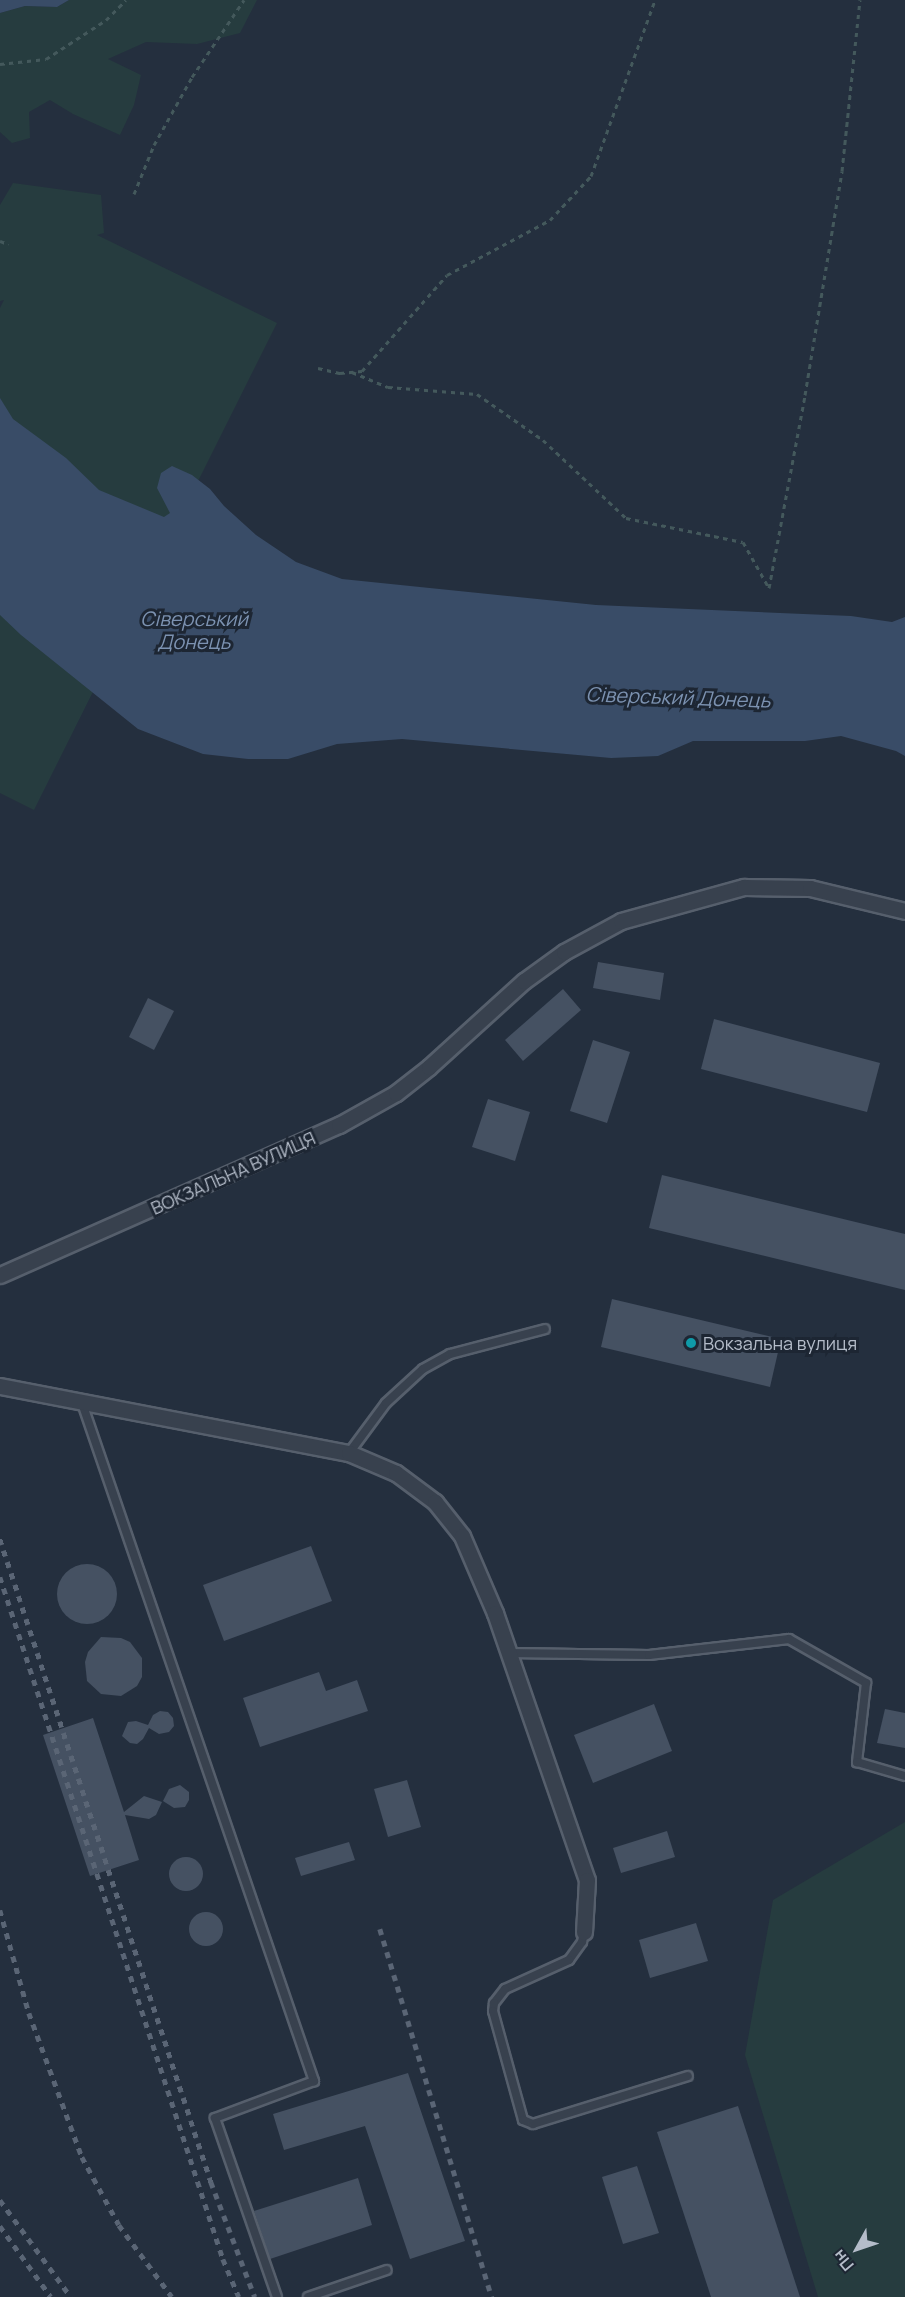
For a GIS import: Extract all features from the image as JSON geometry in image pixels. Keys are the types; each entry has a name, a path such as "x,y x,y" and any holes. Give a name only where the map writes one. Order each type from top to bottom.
{"street":[{"name":"ВОКЗАЛЬНА ВУЛИЦЯ","path":"0,1275 339,1125 396,1093 429,1067 524,981 564,952 621,921 744,886 810,888 905,912"},
{"path":"0,1386 349,1453 396,1473 435,1502 462,1536 508,1653 587,1880 584,1932"}],"lane":[{"path":"349,1453 386,1403 423,1369 450,1354 545,1329"},
{"path":"82,1403 314,2081 215,2118 278,2297"},
{"path":"508,1653 649,1655 789,1639 866,1683 856,1762 905,1776"},
{"path":"584,1932 582,1942 569,1960 506,1989 494,2003 493,2011 523,2120 533,2124 688,2076"},
{"path":"308,2297 387,2270"}],"path":[{"path":"0,64 46,60 106,20 126,0"},
{"path":"134,194 154,145 192,77 244,0"},
{"path":"318,368 340,373 362,371 447,275 550,220 591,176 655,0"},
{"path":"352,372 388,387 477,394 543,440 626,518 743,542 769,588 805,396 842,171 860,0"},
{"path":"0,241 8,244"}],"green space":[{"path":"69,0 257,0 240,33 197,44 146,42 108,59 141,75 134,105 120,135 73,114 50,100 29,112 30,138 12,143 0,132 0,13 25,6 57,7"},
{"path":"13,183 101,195 104,233 97,235 277,323 34,810 0,793 0,308 4,300 0,301 0,205"},
{"path":"905,1822 905,2297 818,2297 745,2055 773,1900"}],"water":[{"path":"0,0 69,0 57,7 25,6 0,13"},
{"name":"Сіверський Донець","path":"0,398 13,419 66,458 99,490 164,517 170,513 157,488 161,473 172,466 192,475 210,489 224,506 256,535 296,562 342,579 596,605 851,616 892,622 905,617 905,756 896,751 841,736 805,741 693,741 658,756 611,758 402,739 337,744 288,759 248,759 203,754 138,729 21,635 0,615"}],"building":[{"path":"598,962 664,973 660,1000 593,988"},
{"path":"563,989 581,1010 523,1061 505,1040"},
{"path":"148,998 174,1011 154,1050 129,1037"},
{"path":"714,1019 880,1063 867,1112 701,1069"},
{"path":"593,1040 630,1052 607,1123 570,1111"},
{"path":"488,1099 530,1112 515,1161 472,1147"},
{"path":"662,1175 905,1234 905,1290 649,1228"},
{"name":"Вокзальна вулиця","path":"612,1299 781,1339 770,1387 601,1347"},
{"path":"311,1546 332,1601 224,1641 203,1585"},
{"path":"87,1564 108,1573 117,1594 108,1615 87,1624 66,1615 57,1594 66,1573"},
{"path":"101,1637 121,1638 130,1642 142,1658 142,1677 137,1686 121,1696 101,1694 87,1681 85,1662 88,1652"},
{"path":"319,1672 326,1691 357,1680 368,1711 260,1747 243,1698"},
{"path":"654,1704 672,1751 593,1783 574,1735"},
{"path":"885,1709 905,1713 905,1748 877,1743"},
{"path":"160,1711 168,1712 173,1718 174,1726 169,1732 159,1734 149,1728 137,1744 130,1743 122,1736 128,1722 136,1721 148,1725 153,1715"},
{"path":"93,1718 124,1812 144,1796 162,1802 156,1815 149,1819 125,1815 139,1860 90,1876 43,1735"},
{"path":"407,1780 421,1827 388,1837 374,1789"},
{"path":"180,1785 189,1792 189,1800 185,1807 174,1808 163,1801 169,1789"},
{"path":"667,1831 675,1857 621,1873 613,1848"},
{"path":"349,1842 355,1860 301,1876 295,1858"},
{"path":"186,1857 198,1862 203,1874 198,1886 186,1891 174,1886 169,1874 174,1862"},
{"path":"206,1912 218,1917 223,1929 218,1941 206,1946 194,1941 189,1929 194,1917"},
{"path":"696,1923 708,1961 650,1978 639,1940"},
{"path":"408,2073 465,2241 410,2259 365,2126 284,2150 273,2114"},
{"path":"738,2106 800,2297 711,2297 657,2132"},
{"path":"637,2166 659,2233 623,2244 602,2177"},
{"path":"358,2178 372,2225 270,2259 254,2211"}],"railway":[{"path":"0,1539 211,2182 255,2297"},
{"path":"0,1577 223,2259 239,2297"},
{"path":"0,1910 29,2013 82,2157 119,2225 172,2297"},
{"path":"380,1929 492,2297"},
{"path":"0,2200 71,2297"},
{"path":"0,2226 51,2297"}],"place":[{"name":"Вокзальна вулиця","path":"691,1343"}]}
